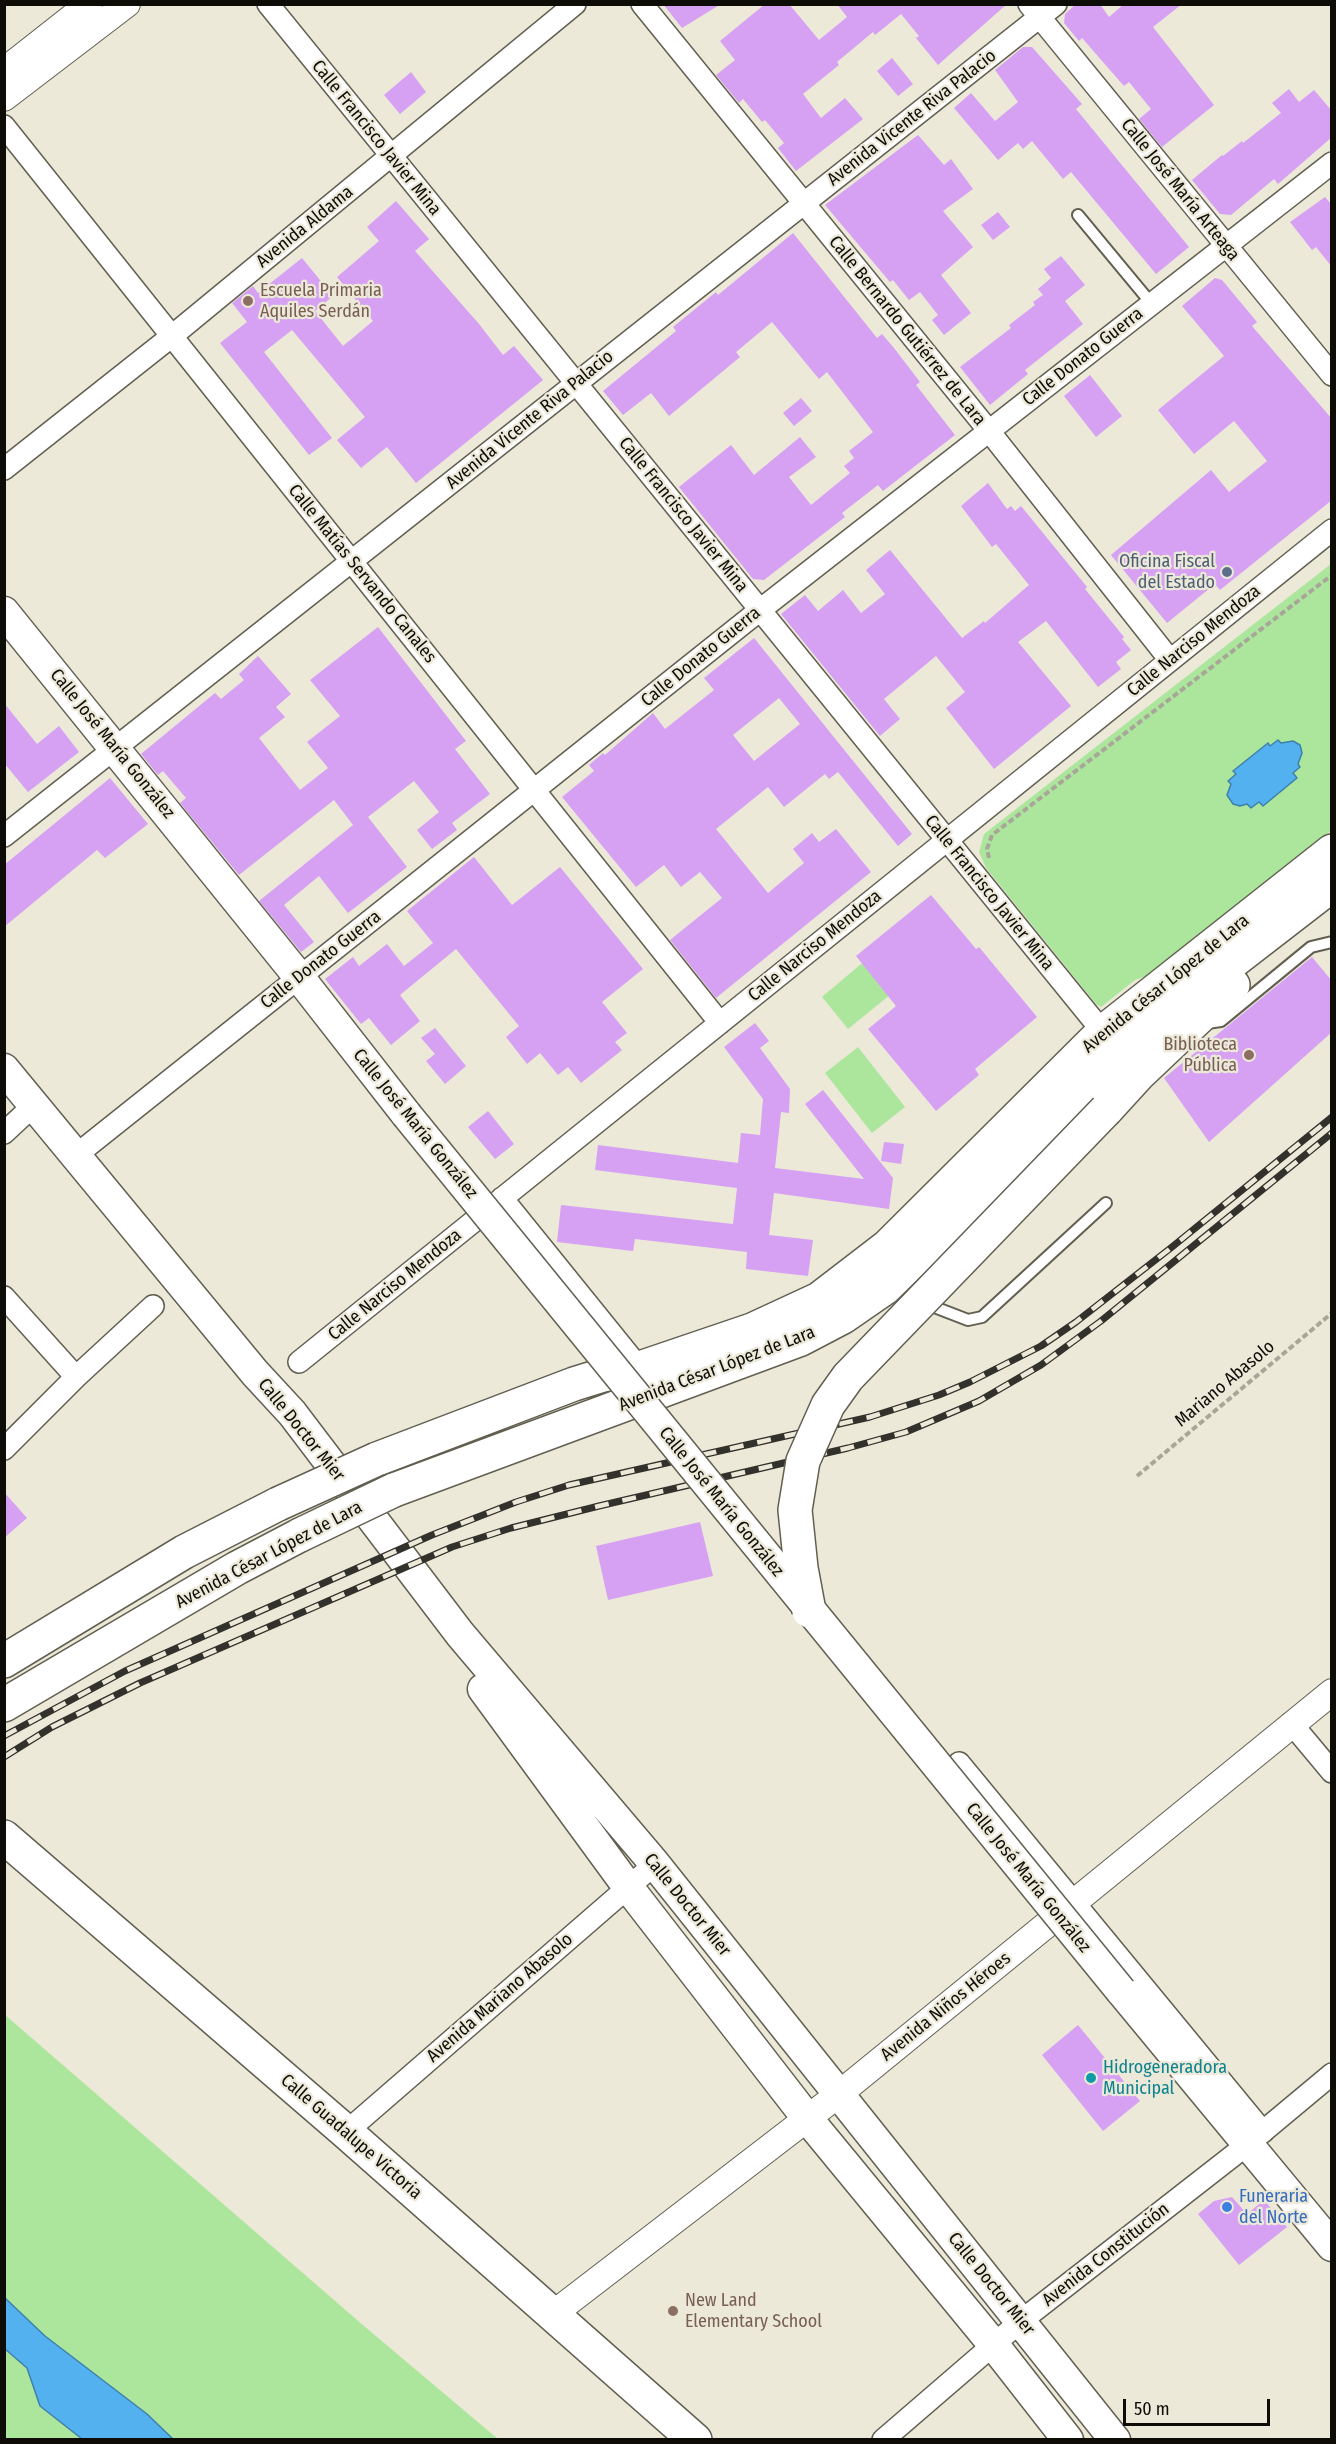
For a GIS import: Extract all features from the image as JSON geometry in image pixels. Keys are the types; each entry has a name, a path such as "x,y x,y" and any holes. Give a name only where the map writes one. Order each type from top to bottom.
{"main road":[{"name":"Calle José María González","path":"4,612 299,977 406,1114 1121,1991 1256,2138 1332,2246"},
{"name":"Avenida César López de Lara","path":"4,1661 184,1552 278,1504 377,1459 603,1375 649,1380 801,1340 843,1317 888,1285 1112,1043 1332,850"},
{"name":"Avenida César López de Lara","path":"1112,1043 1182,1001 1332,886"},
{"path":"810,1611 801,1568 795,1510 803,1461 814,1431 828,1405 848,1377 1138,1075 1316,912 1332,886"},
{"name":"Calle Doctor Mier","path":"4,1069 255,1373 292,1413 460,1634 655,1864 1115,2439"},
{"name":"Calle Doctor Mier","path":"255,1373 285,1420 628,1887 807,2118 1068,2439"},
{"name":"Avenida César López de Lara","path":"10,1691 300,1534 394,1490 621,1406 649,1380"},
{"name":"Calle Guadalupe Victoria","path":"4,1837 346,2132 694,2439"}],"street":[{"path":"4,71 89,4"},
{"path":"4,98 127,4"},
{"name":"Calle Francisco Javier Mina","path":"268,4 1112,1043"},
{"name":"Avenida Aldama","path":"4,469 392,157 575,4"},
{"name":"Calle Bernardo Gutiérrez de Lara","path":"642,4 802,204 989,431 1170,660"},
{"name":"Avenida Vicente Riva Palacio","path":"4,836 802,204 1034,11 1056,4"},
{"name":"Calle José María Arteaga","path":"1034,11 1332,375"},
{"name":"Calle Matías Servando Canales","path":"4,126 720,1023"},
{"name":"Calle Donato Guerra","path":"75,1156 760,610 1332,163"},
{"name":"Calle Narciso Mendoza","path":"299,1362 1332,530"},
{"path":"4,1134 33,1106"},
{"path":"502,1198 649,1380"},
{"path":"477,1219 603,1375 621,1406"},
{"path":"4,1297 76,1377"},
{"path":"4,1449 76,1377 153,1306"},
{"name":"Avenida Niños Héroes","path":"553,2314 839,2094 1291,1723 1332,1692"},
{"path":"1291,1723 1332,1772"},
{"path":"959,1763 1073,1903 1256,2138"},
{"name":"Avenida Mariano Abasolo","path":"346,2132 655,1864"},
{"name":"Avenida Constitución","path":"884,2439 1021,2321 1256,2138 1332,2073"}],"lane":[{"path":"1078,215 1151,303"},
{"path":"1189,1027 1221,1021 1311,947 1332,942"},
{"path":"888,1285 968,1320 975,1320 982,1317 1106,1203"}],"path":[{"path":"992,866 987,849 992,835 1332,575"},
{"name":"Mariano Abasolo","path":"1137,1476 1332,1313"}],"green space":[{"path":"1331,564 1331,831 1316,841 1163,970 1135,980 1101,1007 1096,1004 986,868 979,852 984,834"},
{"path":"880,948 907,981 848,1029 822,997"},
{"path":"858,1047 905,1107 872,1133 825,1073"},
{"path":"4,2014 498,2439 173,2439 147,2414 45,2336 5,2298"},
{"path":"4,2349 27,2368 40,2406 82,2439 5,2439"}],"water":[{"path":"1278,740 1281,743 1293,741 1300,745 1302,753 1298,764 1300,767 1293,773 1297,778 1263,806 1259,802 1251,808 1247,804 1240,806 1233,804 1227,795 1231,784 1228,781 1236,774 1233,771 1268,743 1270,746"},
{"path":"5,2298 45,2336 147,2414 173,2439 82,2439 40,2406 27,2368 5,2349"}],"building":[{"path":"663,4 721,4 682,28"},
{"path":"765,4 789,4 819,40 847,17 837,4 1007,4 938,65 916,38 919,36 901,14 875,35 873,32 837,62 839,65 803,94 821,118 845,98 863,119 796,171 778,148 784,143 765,120 762,122 743,99 739,103 716,75 735,60 720,41"},
{"path":"1076,4 1100,4 1109,17 1124,4 1182,4 1153,27 1214,105 1162,147 1139,119 1151,109 1129,82 1124,86 1082,38 1079,41 1064,23 1065,14"},
{"path":"1023,47 1032,47 1082,104 1076,109 1189,247 1156,274 1071,172 1063,179 1032,141 1023,149 1018,143 998,160 954,108 971,93 995,121 1018,102 995,70"},
{"path":"892,58 913,84 898,96 877,71"},
{"path":"411,72 426,92 400,114 384,95"},
{"path":"1289,89 1299,102 1314,90 1332,111 1332,137 1278,184 1274,179 1231,215 1220,214 1192,180 1222,155 1242,141 1243,143 1281,113 1272,103"},
{"path":"918,135 944,165 951,159 973,189 943,211 973,247 941,275 971,313 944,335 932,320 938,315 920,292 909,300 893,280 890,282 825,205"},
{"path":"1325,197 1332,205 1332,267 1316,247 1312,250 1290,222"},
{"path":"396,201 429,239 415,251 503,355 514,346 543,380 416,483 387,447 361,468 337,440 365,417 292,330 264,352 332,438 309,455 220,343 247,322 232,303 253,286 258,293 302,258 333,296 315,311 343,346 373,321 337,277 379,241 367,227"},
{"path":"998,212 1010,227 993,240 981,225"},
{"path":"793,233 877,338 882,334 894,348 920,382 916,385 955,435 883,491 878,485 842,513 845,517 764,580 753,579 679,487 731,445 754,475 800,437 816,457 789,477 811,505 850,473 844,466 854,458 849,451 873,432 827,372 819,379 772,322 736,352 740,357 669,416 651,393 623,415 603,391 676,331 673,327 716,292 718,295"},
{"path":"1061,256 1085,285 1065,301 1083,324 1025,370 1028,374 990,405 960,367 1011,328 1009,325 1035,305 1033,302 1043,295 1038,289 1051,278 1044,269"},
{"path":"1215,278 1222,280 1257,322 1252,326 1332,419 1332,500 1220,590 1215,584 1167,623 1111,555 1211,470 1229,492 1267,461 1234,421 1194,454 1158,410 1224,356 1182,306"},
{"path":"1090,375 1122,416 1096,437 1064,396"},
{"path":"801,398 812,411 794,426 783,413"},
{"path":"988,483 1007,509 1011,506 1015,511 1021,506 1087,587 1085,589 1124,637 1122,639 1131,650 1116,662 1121,669 1098,687 1046,621 1018,642 1071,706 994,769 946,708 965,692 936,656 884,699 900,719 880,736 781,614 805,595 818,611 843,590 861,613 885,594 866,570 890,550 962,638 984,621 985,623 1029,585 996,544 992,547 961,506"},
{"path":"378,627 466,741 455,749 490,794 452,823 457,830 432,849 417,830 439,812 414,781 368,817 407,867 348,913 319,876 284,905 314,942 301,952 259,901 353,825 334,800 239,875 180,803 186,798 163,771 158,775 141,754 215,693 221,699 244,680 239,674 258,656 291,694 276,707 285,717 259,738 300,790 328,768 307,742 340,716 310,680"},
{"path":"754,638 912,834 898,846 838,772 829,779 825,774 784,807 768,787 716,829 768,893 804,863 793,849 812,833 819,842 836,829 871,872 716,998 670,940 722,898 700,872 681,887 664,865 636,887 562,797 594,771 589,765 603,753 605,755 653,713 665,729 714,690 704,678","holes":["779,698 800,724 754,761 733,735"]},
{"path":"4,703 37,744 59,726 79,752 28,792 4,763"},
{"path":"110,778 148,824 105,858 97,850 4,927 4,865"},
{"path":"474,857 512,905 560,867 643,969 602,1002 627,1033 615,1042 622,1050 581,1083 568,1067 558,1075 540,1053 527,1064 506,1037 519,1026 456,949 400,995 420,1021 391,1045 369,1018 361,1024 325,979 353,957 359,966 387,944 404,966 433,943 407,911"},
{"path":"931,895 976,949 979,947 1037,1017 975,1069 979,1075 936,1111 868,1029 896,1006 856,956"},
{"name":"Biblioteca Pública","path":"1312,957 1332,981 1332,1032 1209,1142 1164,1078"},
{"path":"755,1023 769,1041 760,1048 790,1089 789,1113 781,1112 775,1168 864,1179 805,1104 823,1090 893,1178 889,1209 774,1193 769,1235 813,1240 808,1276 746,1269 747,1252 635,1239 633,1251 557,1242 561,1205 733,1224 737,1188 595,1170 598,1145 738,1163 741,1133 760,1135 763,1099 724,1047"},
{"path":"435,1028 466,1066 445,1084 426,1061 435,1054 421,1038"},
{"path":"488,1111 514,1144 495,1159 468,1127"},
{"path":"884,1142 904,1144 901,1164 881,1161"},
{"path":"4,1492 27,1518 4,1538"},
{"path":"700,1522 713,1576 608,1600 596,1546"},
{"name":"Hidrogeneradora Municipal","path":"1078,2025 1140,2101 1103,2131 1042,2055"},
{"path":"1232,2197 1247,2214 1264,2200 1287,2227 1239,2265 1198,2214 1214,2201"}],"railway":[{"path":"4,1736 125,1671 432,1535 516,1502 569,1485 870,1417 939,1395 970,1382 1041,1346 1076,1322 1332,1117"},
{"path":"4,1757 52,1727 140,1683 452,1547 511,1528 848,1448 906,1432 979,1401 1041,1365 1101,1321 1332,1133"}],"place":[{"name":"Escuela Primaria Aquiles Serdán","path":"248,301"},
{"name":"Oficina Fiscal del Estado","path":"1227,572"},
{"name":"Biblioteca Pública","path":"1249,1055"},
{"name":"Hidrogeneradora Municipal","path":"1091,2078"},
{"name":"Funeraria del Norte","path":"1227,2207"},
{"name":"New Land Elementary School","path":"673,2311"}]}
